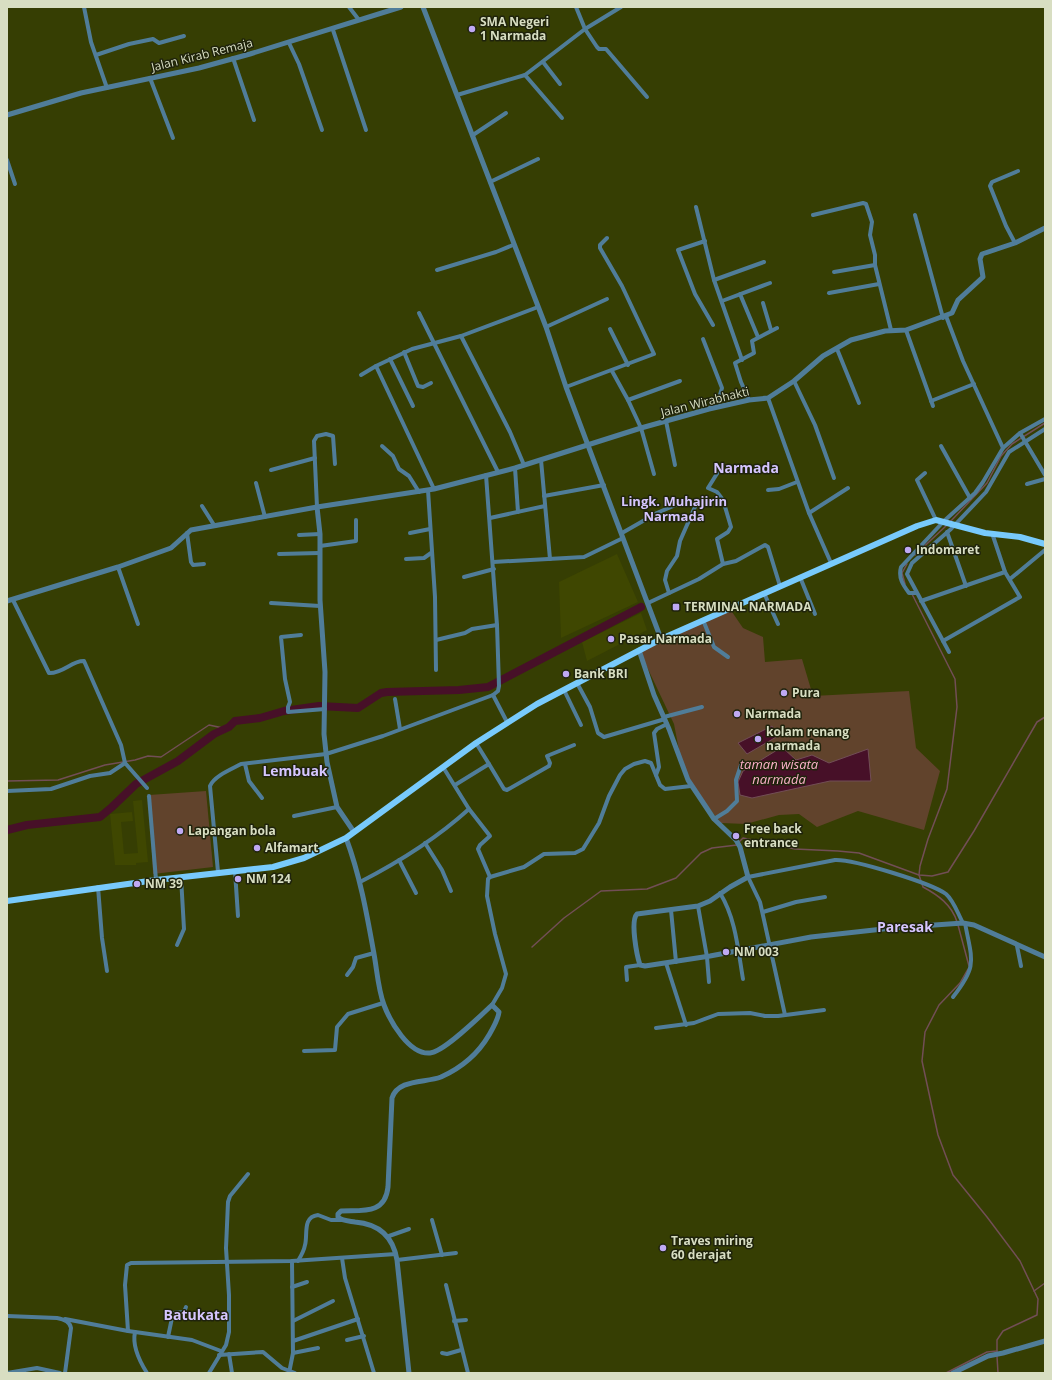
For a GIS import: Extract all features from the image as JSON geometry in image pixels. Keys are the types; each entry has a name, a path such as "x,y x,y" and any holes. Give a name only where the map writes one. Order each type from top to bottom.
{"highway":[{"path":"7,901 98,887 218,872 274,867 314,854 346,838 443,766 507,722 564,690 661,639 917,526 936,520 945,521 985,533 1032,539 1045,544"}],"street":[{"path":"84,7 96,55 107,88"},
{"path":"349,7 359,20"},
{"name":"Jalan Kirab Remaja","path":"7,116 81,93 234,60 289,43 333,32 359,20 401,7"},
{"path":"423,7 546,327 566,387 661,639"},
{"path":"576,7 585,28 599,49 606,49 647,97"},
{"path":"457,95 525,75 585,28 621,7"},
{"path":"333,32 366,130"},
{"path":"96,55 129,44 153,39 160,43 184,36"},
{"path":"289,43 302,71 322,130"},
{"path":"234,60 254,120"},
{"path":"543,62 560,84"},
{"path":"525,75 562,118"},
{"path":"150,78 173,138"},
{"path":"473,135 506,113"},
{"path":"490,182 538,159"},
{"path":"7,160 15,184"},
{"path":"1015,242 1006,226 990,186 992,182 1018,171"},
{"path":"813,216 863,203 866,204 872,222 870,235 875,255 875,265 891,330"},
{"path":"696,207 714,280 742,360"},
{"path":"915,215 944,317 1002,448"},
{"path":"944,317 954,311 958,300 982,278 983,273 980,259 982,254 1015,242 1045,228"},
{"path":"566,387 628,365 653,355 654,352 622,286 600,248 600,245 607,238"},
{"path":"705,240 678,250 695,294 713,325"},
{"path":"437,270 496,252 513,244"},
{"path":"714,280 764,262"},
{"path":"834,272 875,265"},
{"path":"722,301 770,283"},
{"path":"829,293 879,284"},
{"path":"740,294 758,337"},
{"path":"546,327 607,300"},
{"path":"763,303 771,330"},
{"path":"361,375 404,352 435,342 461,336 538,307"},
{"path":"419,312 498,472"},
{"name":"Jalan Wirabhakti","path":"187,533 191,530 214,525 318,506 419,492 515,468 589,446 641,428 709,409 749,400 768,398 794,381 823,356 838,349 851,340 891,330 906,330 944,317"},
{"path":"749,400 735,364 736,362 754,353 751,343 758,337 776,328"},
{"path":"610,329 628,365"},
{"path":"906,330 933,406"},
{"path":"461,336 510,432 524,465"},
{"path":"703,339 722,388 719,398 709,409"},
{"path":"838,349 859,403"},
{"path":"404,352 418,386 423,388 431,383"},
{"path":"390,359 414,406"},
{"path":"376,366 431,489 430,529 436,640 436,670"},
{"path":"612,371 641,428 654,474"},
{"path":"628,400 680,381"},
{"path":"794,381 815,425 834,478"},
{"path":"931,401 974,384"},
{"path":"768,398 797,482 831,563"},
{"path":"949,652 921,601 914,593 903,585 900,575 901,567 945,521 970,498 983,482 1002,448 1020,434 1045,419"},
{"path":"666,421 674,465"},
{"path":"914,593 907,574 908,568 927,548 947,532 986,492 1006,455 1024,440 1045,429"},
{"path":"1020,434 1045,475"},
{"path":"335,464 334,439 331,435 319,435 314,438 320,534 320,606 325,672 324,734 326,754 331,786 337,807 354,832"},
{"path":"382,446 393,456 400,469 409,476 419,492"},
{"path":"940,446 970,498"},
{"path":"271,470 315,458"},
{"path":"541,460 550,559"},
{"path":"723,464 708,488 717,492 723,500 731,527 728,532 717,539 723,564"},
{"path":"515,468 518,512"},
{"path":"925,473 917,480 936,520"},
{"path":"218,872 211,784 229,771 245,764 326,754 493,695 498,691 499,680 494,569 486,475"},
{"path":"1027,484 1045,478"},
{"path":"768,490 779,489 797,482"},
{"path":"256,483 265,516"},
{"path":"544,496 604,485"},
{"path":"809,513 848,488"},
{"path":"493,562 584,557 622,536 657,513 687,500"},
{"path":"669,593 665,580 667,571 676,556 680,541 698,500"},
{"path":"202,506 214,525"},
{"path":"490,518 545,506"},
{"path":"320,546 356,541 356,520"},
{"path":"410,533 430,529"},
{"path":"947,532 966,586"},
{"path":"187,533 191,562 193,565 204,564"},
{"path":"7,601 118,567 170,548 187,533"},
{"path":"943,641 1020,597 1005,572 992,533"},
{"path":"299,536 320,534"},
{"path":"648,603 699,579 723,564 736,561 767,545 780,586"},
{"path":"1010,579 1045,550"},
{"path":"279,554 319,553"},
{"path":"406,559 424,558 431,553"},
{"path":"118,567 138,624"},
{"path":"464,577 494,569"},
{"path":"921,601 1005,572"},
{"path":"800,577 815,614"},
{"path":"764,593 778,624"},
{"path":"13,600 49,673 56,673 79,661 84,661 121,745 125,761 146,788"},
{"path":"271,603 320,606"},
{"path":"703,620 714,647 728,657"},
{"path":"436,640 465,633 472,629 497,625"},
{"path":"301,635 281,637 285,679 290,702 288,710 325,707"},
{"path":"639,650 654,695 691,786 714,819 737,842 748,877 759,898 763,912 769,945 786,1015"},
{"path":"577,683 590,707 598,733 604,737 666,722 702,707"},
{"path":"564,690 580,726"},
{"path":"493,695 507,722"},
{"path":"395,699 400,729"},
{"path":"656,775 659,767 654,733 666,722"},
{"path":"476,743 504,789 507,790 549,766 550,763 547,756 574,745"},
{"path":"7,791 51,789 90,776 110,773 125,761"},
{"path":"346,838 360,882 383,1003 390,1019 407,1042 424,1053 436,1052 492,1005 502,988 506,974 487,896 486,882 490,877 524,867 544,854 575,853 583,849 599,823 613,787 625,769 634,764 648,761 651,763 660,785 665,789 691,786"},
{"path":"714,819 727,811 737,801 738,795 736,780 742,762"},
{"path":"245,764 249,781 262,798"},
{"path":"455,785 489,764"},
{"path":"443,766 469,808 490,836 480,845 478,849 490,877"},
{"path":"149,796 156,880"},
{"path":"294,816 337,807"},
{"path":"360,882 448,828 469,808"},
{"path":"425,843 442,870 451,891"},
{"path":"398,860 416,893"},
{"path":"640,965 634,928 634,917 641,913 698,906 710,901 720,893 748,877 842,860 916,881 947,895 954,905 961,923 970,953 971,970 967,980 953,997"},
{"path":"235,871 238,916"},
{"path":"177,945 184,929 181,877"},
{"path":"98,887 102,938 107,971"},
{"path":"720,893 730,914 739,951 743,979"},
{"path":"763,912 796,902 825,897"},
{"path":"698,906 708,957 709,982"},
{"path":"671,910 676,962"},
{"path":"627,980 626,967 640,965 645,966 708,957 823,936 892,928 961,923 974,925 1017,946 1045,957"},
{"path":"1017,946 1021,966"},
{"path":"347,975 353,967 356,958 374,953"},
{"path":"666,963 686,1025"},
{"path":"304,1051 335,1050 337,1027 348,1014 383,1003"},
{"path":"342,1220 337,1217 340,1211 375,1208 382,1204 387,1196 392,1102 394,1092 406,1084 442,1076 472,1057 483,1045 498,1017 498,1009 492,1005"},
{"path":"656,1028 686,1025 718,1014 750,1013 765,1016 824,1010"},
{"path":"209,1373 226,1345 229,1332 226,1228 229,1199 248,1174"},
{"path":"298,1261 306,1244 306,1226 314,1216 318,1215 331,1220 370,1224 382,1230 388,1236 397,1260 409,1373"},
{"path":"432,1220 442,1255"},
{"path":"388,1236 409,1229"},
{"path":"397,1260 456,1253"},
{"path":"128,1331 125,1285 126,1267 128,1264 298,1261 396,1254"},
{"path":"342,1258 345,1278 364,1336 374,1373"},
{"path":"289,1372 293,1353 292,1261"},
{"path":"292,1287 307,1282"},
{"path":"446,1284 468,1373"},
{"path":"293,1321 333,1301"},
{"path":"168,1337 173,1313 184,1312 186,1307"},
{"path":"7,1316 63,1319 128,1331 134,1335 192,1340 220,1353 229,1354 263,1352 282,1368 289,1372 295,1373"},
{"path":"63,1319 70,1323 71,1328 65,1373"},
{"path":"293,1341 358,1319"},
{"path":"454,1321 466,1320"},
{"path":"134,1335 139,1358 147,1373"},
{"path":"347,1340 364,1336"},
{"path":"953,1373 988,1356 1003,1354 1045,1341"},
{"path":"293,1353 318,1348"},
{"path":"442,1353 462,1350"},
{"path":"229,1354 232,1373"},
{"path":"7,1373 37,1368 58,1373"}],"shaded area":[{"name":"Pasar Narmada","path":"617,554 638,602 561,638 559,582"},
{"name":"taman wisata narmada","path":"730,609 743,628 763,637 765,662 802,659 813,696 909,691 916,748 940,771 924,830 858,811 817,827 799,814 779,815 746,824 721,823 692,787 680,755 674,724 639,650"},
{"name":"Pasar Narmada","path":"641,613 647,630 587,661 582,642"},
{"name":"Lapangan bola","path":"206,791 213,867 153,874 149,795"},
{"path":"142,800 148,862 136,863 136,865 115,865 110,814 132,812 133,821 121,822 124,854 138,853 133,801"}],"water":[{"name":"kolam renang narmada","path":"772,726 778,736 747,754 738,743"},
{"name":"taman wisata narmada","path":"782,747 796,760 812,755 829,763 868,749 871,781 830,781 752,798 740,795 738,782 743,771"}],"waterway":[{"path":"950,522 987,483 1001,456 1012,444 1045,423"},
{"path":"915,555 947,525"},
{"path":"905,584 902,573 907,564"},
{"path":"912,594 955,679 957,707 947,789 928,839 920,866 919,875 923,887 944,901 952,910 957,922"},
{"path":"7,830 27,825 100,817 136,784 178,761 214,734 229,727 235,721 260,718 284,711 319,706 358,708 381,693 387,692 459,690 488,687 641,607"},
{"path":"739,842 743,838 795,849 859,853 919,875 932,876 948,872 974,831 1037,722 1045,717"},
{"path":"7,781 58,780 105,765 135,760 148,756 161,757 209,725 223,728"},
{"path":"532,947 564,918 601,891 647,889 676,878 701,853 712,848 737,845"},
{"path":"958,925 969,966"},
{"path":"968,969 960,983 939,1005 925,1032 922,1061 938,1135 953,1175 1020,1261 1038,1299 1037,1315 1003,1331 997,1340 997,1353"},
{"path":"1034,1291 1045,1283"},
{"path":"946,1373 987,1352 997,1351"},
{"path":"997,1356 998,1373"}],"place":[{"name":"SMA Negeri 1 Narmada","path":"472,29"},
{"name":"Indomaret","path":"908,550"},
{"name":"TERMINAL NARMADA","path":"676,607"},
{"name":"Pasar Narmada","path":"611,639"},
{"name":"Bank BRI","path":"566,674"},
{"name":"Pura","path":"784,693"},
{"name":"Narmada","path":"737,714"},
{"name":"kolam renang narmada","path":"758,739"},
{"name":"Lapangan bola","path":"180,831"},
{"name":"Free back entrance","path":"736,836"},
{"name":"Alfamart","path":"257,848"},
{"name":"NM 124","path":"238,879"},
{"name":"NM 39","path":"137,884"},
{"name":"NM 003","path":"726,952"},
{"name":"Traves miring 60 derajat","path":"663,1248"}],"district":[{"name":"Narmada","path":"746,468"},
{"name":"Lingk. Muhajirin Narmada","path":"674,508"},
{"name":"Lembuak","path":"295,771"},
{"name":"Paresak","path":"905,927"},
{"name":"Batukata","path":"196,1315"}]}
